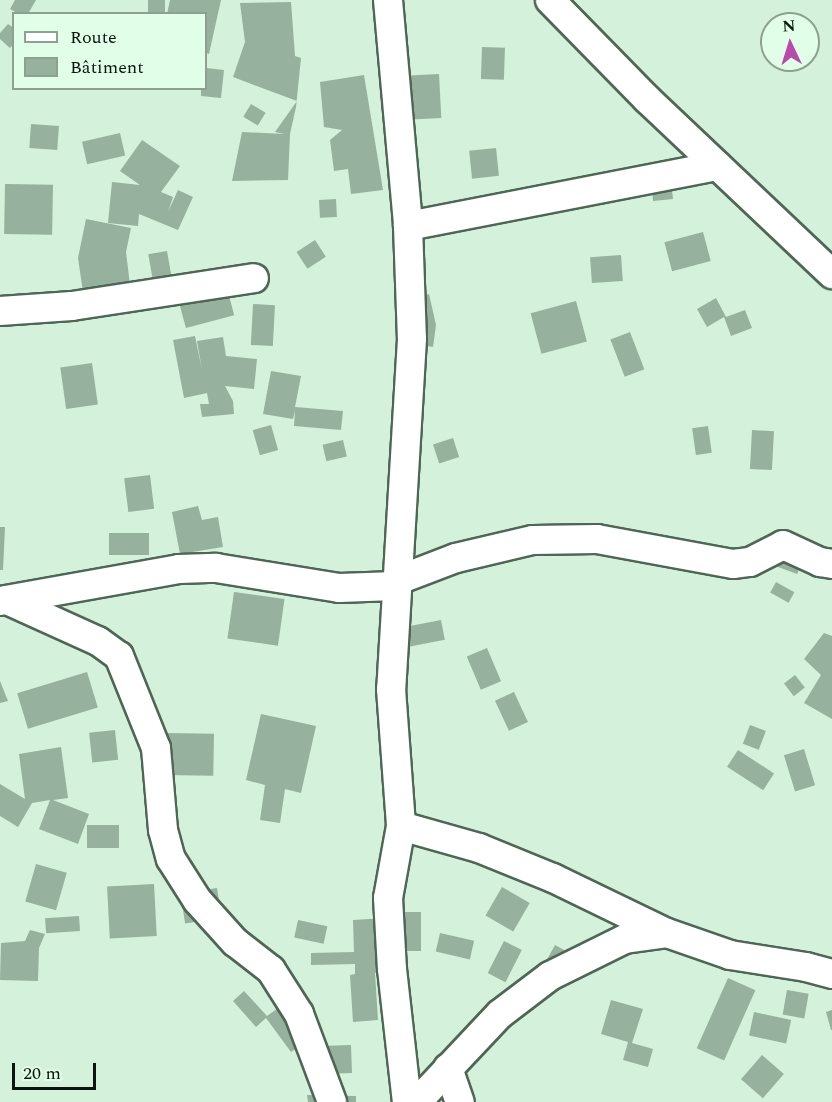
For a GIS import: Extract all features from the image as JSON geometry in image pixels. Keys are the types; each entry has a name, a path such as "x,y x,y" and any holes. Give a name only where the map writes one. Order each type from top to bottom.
{"street":[{"path":"388,0 408,226 412,339 395,586 392,689 401,826 388,898 392,969 407,1102"},
{"path":"550,0 717,166 832,274"},
{"path":"408,226 717,166"},
{"path":"0,311 72,306 254,278"},
{"path":"395,586 400,579 456,558 497,546 533,540 597,539 733,564 750,562 778,546 785,545 820,562 832,564"},
{"path":"4,601 179,569 216,568 339,588 395,586"},
{"path":"4,601 98,641 119,656 156,748 163,830 171,859 197,900 235,942 271,970 299,1014 332,1102"},
{"path":"401,826 480,848 553,878 667,933 730,956 819,971 832,951"},
{"path":"417,1102 500,1014 550,976 625,939 667,933"},
{"path":"448,1068 460,1102"}],"building":[{"path":"15,0 36,0 29,12 15,12 10,9"},
{"path":"148,0 165,0 165,12 148,12"},
{"path":"170,0 221,0 209,54 207,53 207,12 167,12"},
{"path":"291,2 295,56 301,58 297,101 233,77 245,42 240,3"},
{"path":"8,24 12,27 12,46 10,48 0,39 0,33"},
{"path":"482,47 505,48 504,80 481,79"},
{"path":"207,68 224,70 221,98 201,96 201,90 207,90"},
{"path":"439,74 441,118 401,120 399,76"},
{"path":"364,75 383,190 351,194 348,169 334,171 330,140 342,130 324,127 320,82"},
{"path":"297,102 290,134 288,180 232,181 242,132 285,134 275,132"},
{"path":"251,104 266,113 258,126 243,117"},
{"path":"31,124 59,126 57,150 29,148"},
{"path":"120,133 125,155 87,164 82,142"},
{"path":"142,140 180,166 161,192 173,197 168,212 178,190 193,197 178,230 139,214 138,226 108,223 112,182 140,185 120,171"},
{"path":"496,148 499,176 472,179 469,151"},
{"path":"671,180 673,199 653,201 651,182"},
{"path":"5,184 53,185 52,235 4,234"},
{"path":"336,199 337,217 320,218 319,200"},
{"path":"86,219 131,228 126,252 131,293 84,299 78,258"},
{"path":"703,232 711,261 672,271 664,242"},
{"path":"315,240 326,257 307,269 297,252"},
{"path":"167,251 174,289 155,293 148,254"},
{"path":"621,255 623,281 592,283 590,257"},
{"path":"228,292 234,315 186,328 180,305"},
{"path":"429,294 436,325 433,347 415,344 412,298"},
{"path":"716,298 726,317 745,310 752,328 731,336 724,317 707,327 697,309"},
{"path":"576,301 587,342 541,354 531,313"},
{"path":"253,304 275,305 273,346 251,345"},
{"path":"630,332 644,369 625,377 610,340"},
{"path":"195,336 202,370 197,341 223,337 226,356 257,359 254,389 225,386 233,401 234,414 202,417 200,404 209,404 207,393 184,398 173,340"},
{"path":"92,363 98,405 66,409 60,367"},
{"path":"271,371 301,376 295,407 343,411 341,430 294,426 295,410 293,419 263,414"},
{"path":"271,425 278,450 260,455 253,430"},
{"path":"708,426 712,453 696,455 692,428"},
{"path":"752,430 774,431 772,470 750,469"},
{"path":"453,438 459,457 439,464 433,444"},
{"path":"343,440 347,457 326,461 323,445"},
{"path":"150,475 154,509 128,512 124,478"},
{"path":"198,506 202,520 218,517 223,547 180,554 172,512"},
{"path":"0,527 5,527 3,570 0,570"},
{"path":"109,533 149,533 149,555 109,555"},
{"path":"779,545 804,554 797,574 772,565"},
{"path":"776,582 794,592 789,603 770,592"},
{"path":"234,592 285,599 278,646 227,639"},
{"path":"441,620 445,640 408,647 404,627"},
{"path":"824,633 832,636 832,719 804,703 821,675 804,659"},
{"path":"487,648 501,681 481,690 467,657"},
{"path":"87,672 98,707 28,729 17,693"},
{"path":"795,675 805,688 794,696 784,684"},
{"path":"0,681 8,701 0,703"},
{"path":"514,692 528,722 509,731 495,701"},
{"path":"261,714 316,726 301,793 285,789 280,823 260,820 265,785 246,780"},
{"path":"750,725 766,731 759,750 743,744"},
{"path":"115,730 118,760 92,763 89,733"},
{"path":"166,733 214,734 213,776 165,775"},
{"path":"61,747 68,798 53,800 89,814 78,844 39,829 50,800 32,803 18,827 0,816 0,784 25,799 19,754"},
{"path":"804,749 815,785 795,791 784,755"},
{"path":"738,750 774,773 763,790 727,767"},
{"path":"87,825 119,825 119,848 87,848"},
{"path":"36,864 67,873 56,910 25,901"},
{"path":"154,884 157,936 110,938 107,886"},
{"path":"502,887 530,903 513,932 486,916"},
{"path":"217,888 222,918 185,923 180,894"},
{"path":"395,912 421,912 421,951 395,951"},
{"path":"79,916 80,931 46,933 45,918"},
{"path":"385,918 387,973 375,973 378,1020 353,1022 350,975 355,974 355,964 311,965 311,953 354,952 353,920"},
{"path":"298,920 327,926 324,944 294,938"},
{"path":"30,930 45,934 39,948 38,981 0,980 1,943 25,941"},
{"path":"440,933 474,941 470,959 436,952"},
{"path":"504,941 522,950 505,982 488,973"},
{"path":"555,945 573,955 539,974"},
{"path":"728,978 755,990 724,1061 697,1048"},
{"path":"787,990 809,994 804,1018 783,1015"},
{"path":"244,991 267,1016 295,996 321,1031 291,1052 266,1018 256,1027 233,1001"},
{"path":"611,1000 643,1009 632,1043 653,1049 648,1067 623,1060 628,1042 601,1034"},
{"path":"832,1010 832,1030 831,1030 826,1012"},
{"path":"754,1012 791,1020 786,1043 749,1035"},
{"path":"351,1045 352,1073 306,1075 305,1047"},
{"path":"762,1055 784,1074 763,1098 741,1079"},
{"path":"307,1095 356,1096 356,1102 308,1102"}]}
